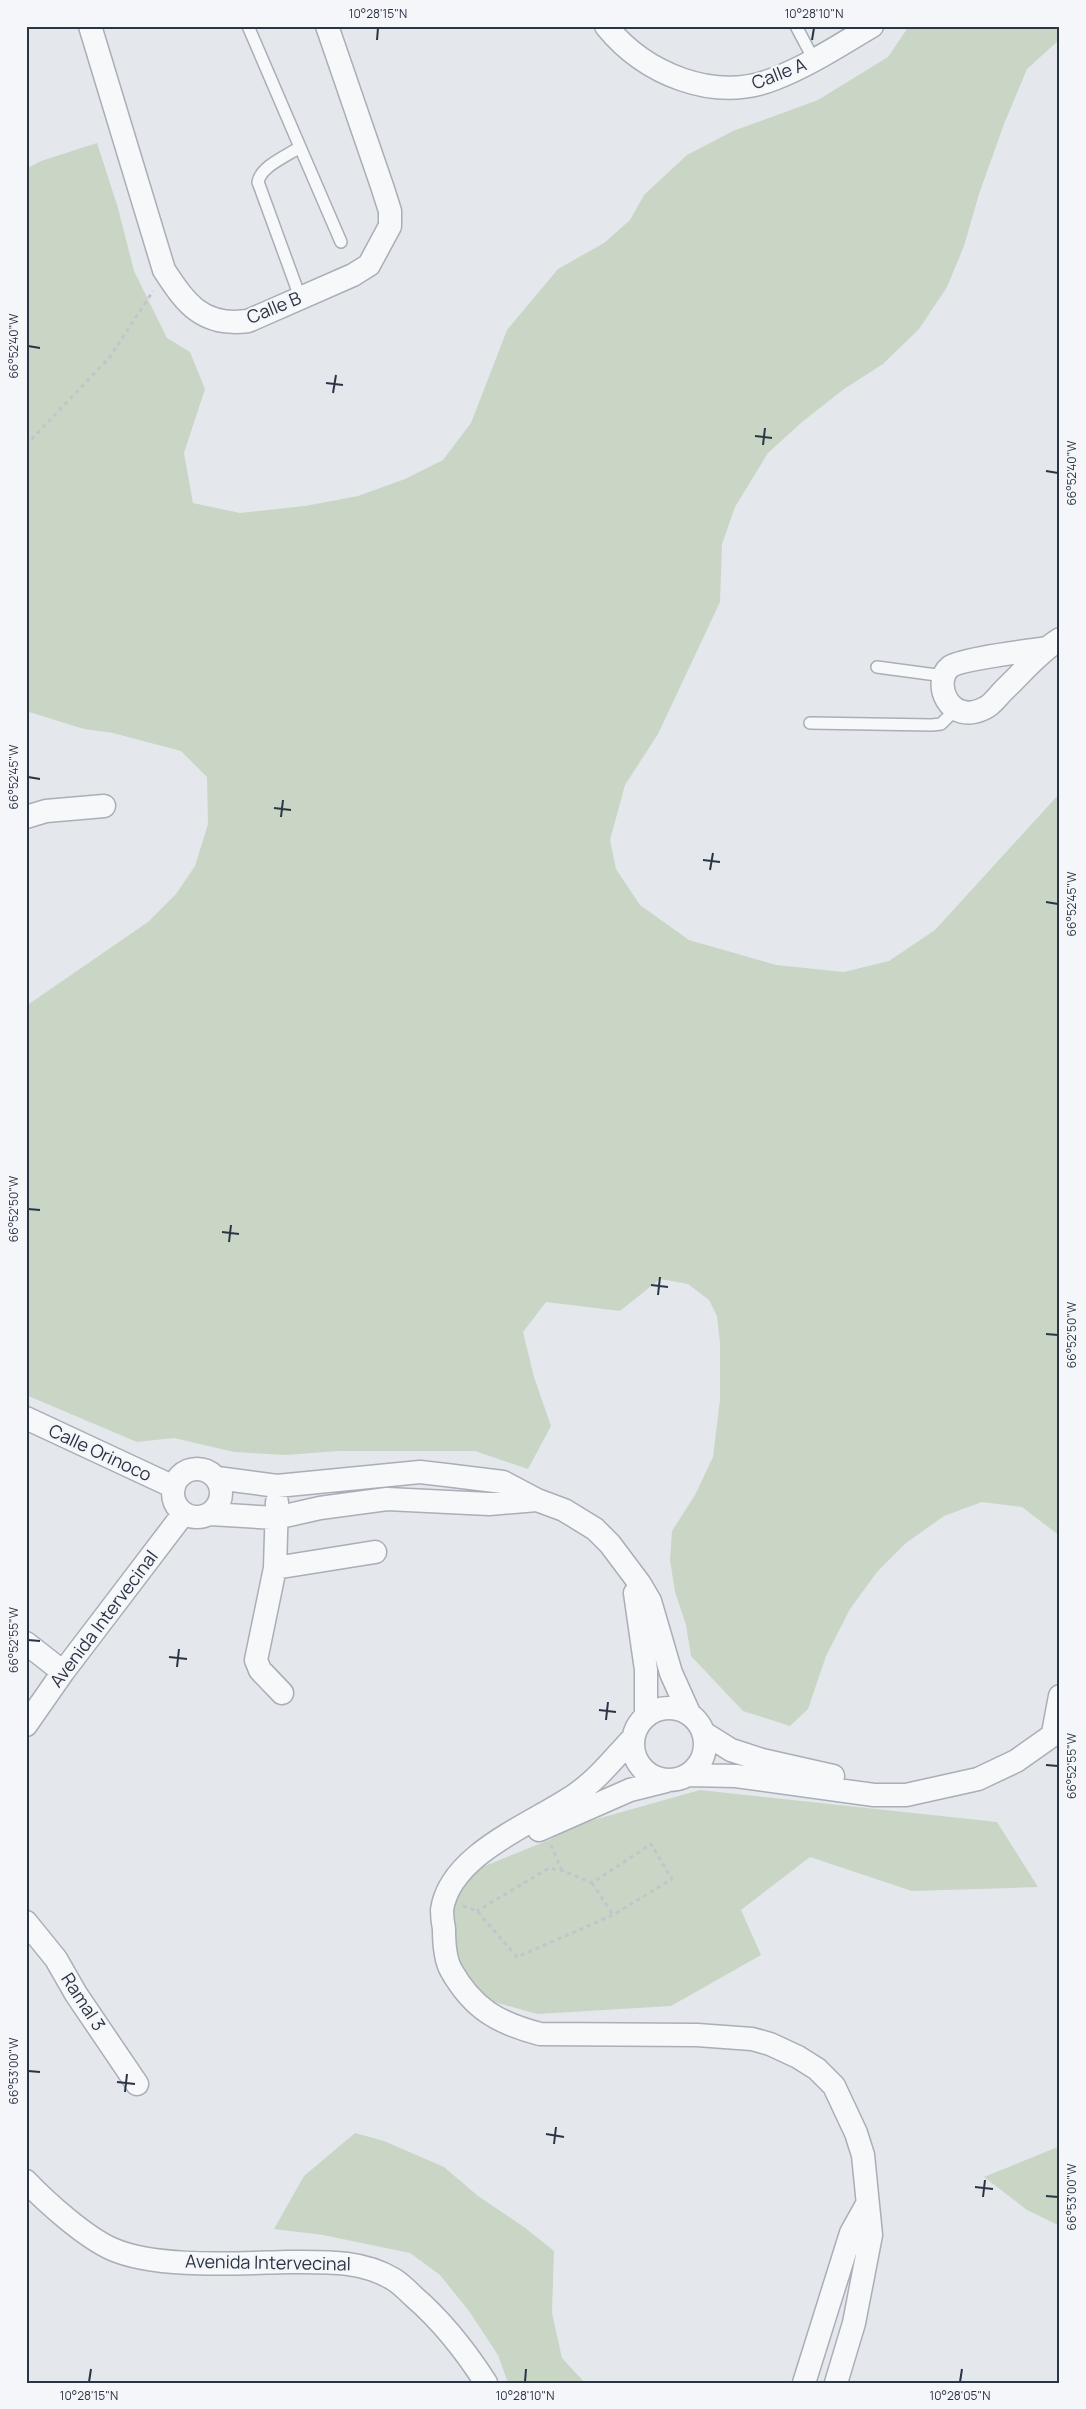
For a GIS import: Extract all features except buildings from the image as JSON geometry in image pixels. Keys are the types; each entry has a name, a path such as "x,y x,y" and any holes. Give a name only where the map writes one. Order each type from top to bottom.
{"street":[{"name":"Calle B","path":"90,26 164,270 185,302 215,319 231,323 248,321 353,275 369,265 378,253 390,226 390,211 327,26"},
{"name":"Calle A","path":"606,26 627,49 661,72 702,85 746,87 773,80 814,60 872,26"},
{"path":"1053,644 986,708 969,715 955,710 947,700 943,689 944,676 950,667 964,662 1053,644"},
{"path":"26,817 46,811 104,806"},
{"name":"Calle Orinoco","path":"26,1418 174,1487"},
{"path":"500,1841 524,1836 630,1790 678,1780 698,1768 703,1758 706,1745 704,1733 698,1722 689,1713 671,1673 650,1601 610,1544 595,1528 564,1510 537,1500 503,1482 446,1474 420,1472 277,1486 217,1478 204,1470 189,1470 177,1480 174,1487 174,1499 184,1513 197,1518 210,1514 276,1518 320,1508 378,1500 489,1504 537,1500"},
{"path":"444,1502 450,1498 453,1489 452,1481 446,1474"},
{"path":"210,1514 219,1504 221,1498 220,1484 217,1478"},
{"path":"277,1486 275,1568 256,1660 260,1670 282,1693"},
{"name":"Avenida Intervecinal","path":"26,1725 63,1672 184,1513"},
{"path":"275,1568 375,1552"},
{"path":"631,1573 646,1670 646,1716"},
{"path":"26,1643 63,1672"},
{"path":"689,1775 736,1776 874,1795 906,1795 978,1779 1016,1761 1056,1731 1060,1696"},
{"path":"689,1713 665,1708 646,1716 637,1728 633,1738 577,1794 479,1852 451,1887 442,1910 448,1965 474,2004 517,2028 540,2034 730,2036 770,2044 817,2069 834,2086 856,2133 867,2179 866,2206 871,2235 854,2323 836,2383"},
{"path":"704,1733 731,1750 762,1760 837,1777 874,1781 906,1795"},
{"path":"633,1738 634,1752 638,1763 650,1775 666,1781"},
{"name":"Ramal 3","path":"26,1922 56,1959 76,1994 138,2084"},
{"name":"Avenida Intervecinal","path":"26,2180 77,2226 112,2249 140,2256 180,2262 325,2262 360,2265 394,2279 429,2310 463,2347 486,2383"},
{"path":"804,2383 852,2233 866,2206"},
{"path":"815,2349 844,2360"}],"lane":[{"path":"248,26 341,242"},
{"path":"796,26 814,60"},
{"path":"300,147 265,170 259,175 258,182 300,297"},
{"path":"877,667 944,676"},
{"path":"810,723 932,725 942,724 955,710"}],"path":[{"path":"26,445 110,358 164,270"},
{"path":"544,1828 562,1870"},
{"path":"446,1900 477,1911 517,1957 613,1915 672,1879 651,1844 592,1883"},
{"path":"477,1911 549,1868 562,1870 592,1883 613,1915"}],"green space":[{"path":"909,26 1060,26 1060,39 1027,69 1004,124 979,194 964,246 947,287 919,329 883,364 844,389 802,422 768,453 735,507 722,544 720,602 658,734 625,785 610,840 616,869 640,905 689,940 776,965 844,972 889,961 935,930 1060,793 1060,1536 1022,1507 982,1502 944,1516 906,1543 877,1572 850,1609 826,1656 808,1709 790,1726 743,1711 691,1656 686,1625 675,1592 670,1560 672,1531 695,1495 713,1457 720,1400 720,1343 717,1316 709,1300 688,1284 660,1279 620,1311 546,1302 523,1332 534,1377 551,1426 528,1469 475,1451 338,1451 286,1455 234,1452 174,1438 137,1442 26,1395 26,1006 148,922 176,894 195,866 208,824 207,777 181,751 113,733 84,729 26,711 26,169 41,161 97,143 118,208 134,271 167,338 190,352 205,389 184,453 193,503 240,513 305,506 358,496 405,479 443,460 471,423 507,330 558,269 604,243 630,220 644,195 687,155 733,131 818,100 888,57"},
{"path":"700,1790 997,1822 1038,1887 912,1891 810,1857 741,1910 761,1955 671,2006 537,2014 480,1998 458,1970 449,1925 456,1893 475,1870 549,1840 579,1824"},
{"path":"355,2133 384,2141 444,2167 478,2196 524,2227 554,2251 552,2313 562,2358 585,2383 508,2383 498,2355 469,2311 440,2275 410,2253 323,2235 274,2229 304,2176"},
{"path":"1060,2146 1060,2226 1027,2210 984,2177"}]}
